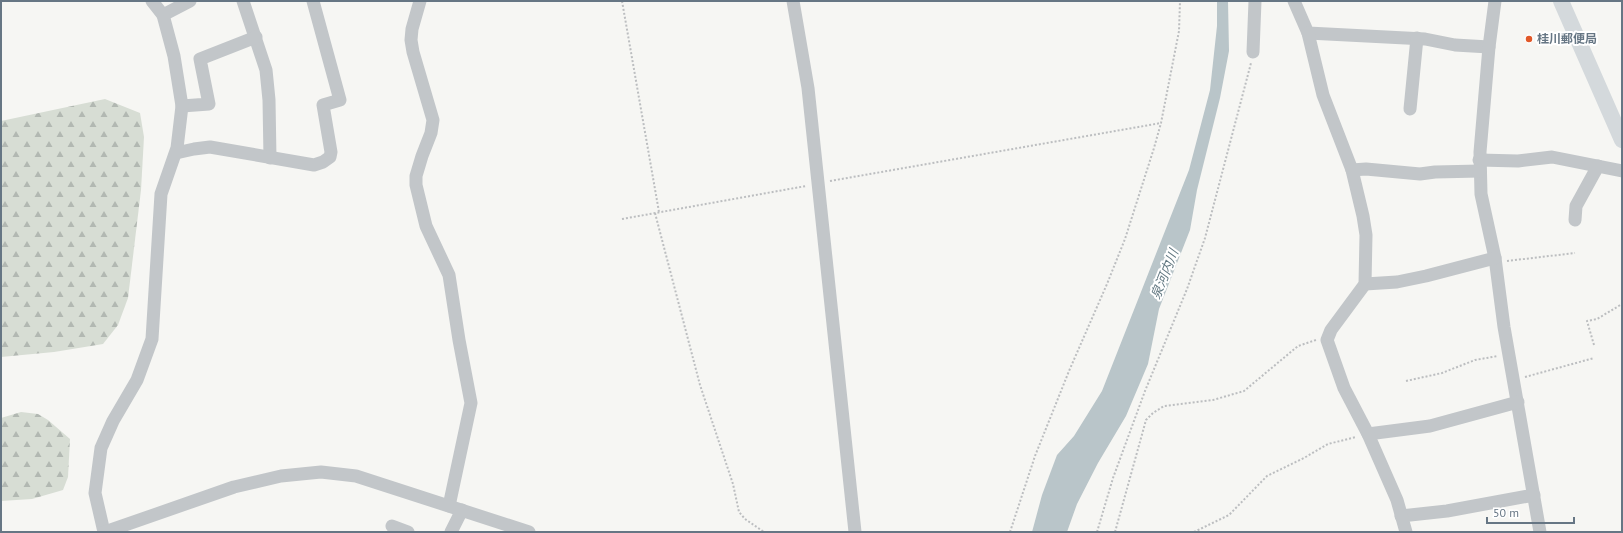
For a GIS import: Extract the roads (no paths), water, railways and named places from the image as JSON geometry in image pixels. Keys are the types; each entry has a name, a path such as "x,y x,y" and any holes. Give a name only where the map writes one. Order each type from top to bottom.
{"main road":[{"path":"1561,1 1622,140"}],"street":[{"path":"152,1 162,15 174,56 182,106 176,153 161,194 152,339 137,380 112,421 100,448 95,493 105,532 234,487 281,476 315,473 356,476 529,532"},
{"path":"162,15 190,1"},
{"path":"244,1 266,70 269,100 270,158"},
{"path":"176,153 194,148 210,147 314,165 323,162 330,157 331,152 323,105 340,100 313,1"},
{"path":"420,1 412,29 411,40 413,52 433,120 431,133 416,176 416,185 426,226 449,274 459,340 471,403 449,506"},
{"path":"793,1 808,88 855,532"},
{"path":"1253,52 1255,1"},
{"path":"1294,1 1308,33 1323,95 1352,170 1366,235 1365,284 1331,330 1327,340 1344,388 1368,434 1397,500 1406,532"},
{"path":"1494,1 1480,166 1480,194 1495,260 1509,354 1540,532"},
{"path":"1308,33 1417,38 1455,45 1489,47"},
{"path":"182,106 209,104 200,59 256,37"},
{"path":"1410,109 1417,38"},
{"path":"1352,170 1366,169 1420,174 1552,157 1622,171"},
{"path":"1575,220 1576,206 1598,166"},
{"path":"1365,284 1397,282 1495,260"},
{"path":"1368,434 1430,426 1518,402"},
{"path":"1401,516 1447,511 1534,495"},
{"path":"451,532 462,510"},
{"path":"392,526 408,532"}],"water":[{"name":"泉河内川","path":"1217,1 1228,1 1229,51 1220,98 1197,190 1190,230 1159,309 1148,364 1126,416 1098,463 1077,504 1067,532 1032,532 1042,495 1057,455 1074,436 1102,391 1189,170 1210,90 1217,26"}],"place":[{"name":"桂川郵便局","path":"1529,39"}]}
